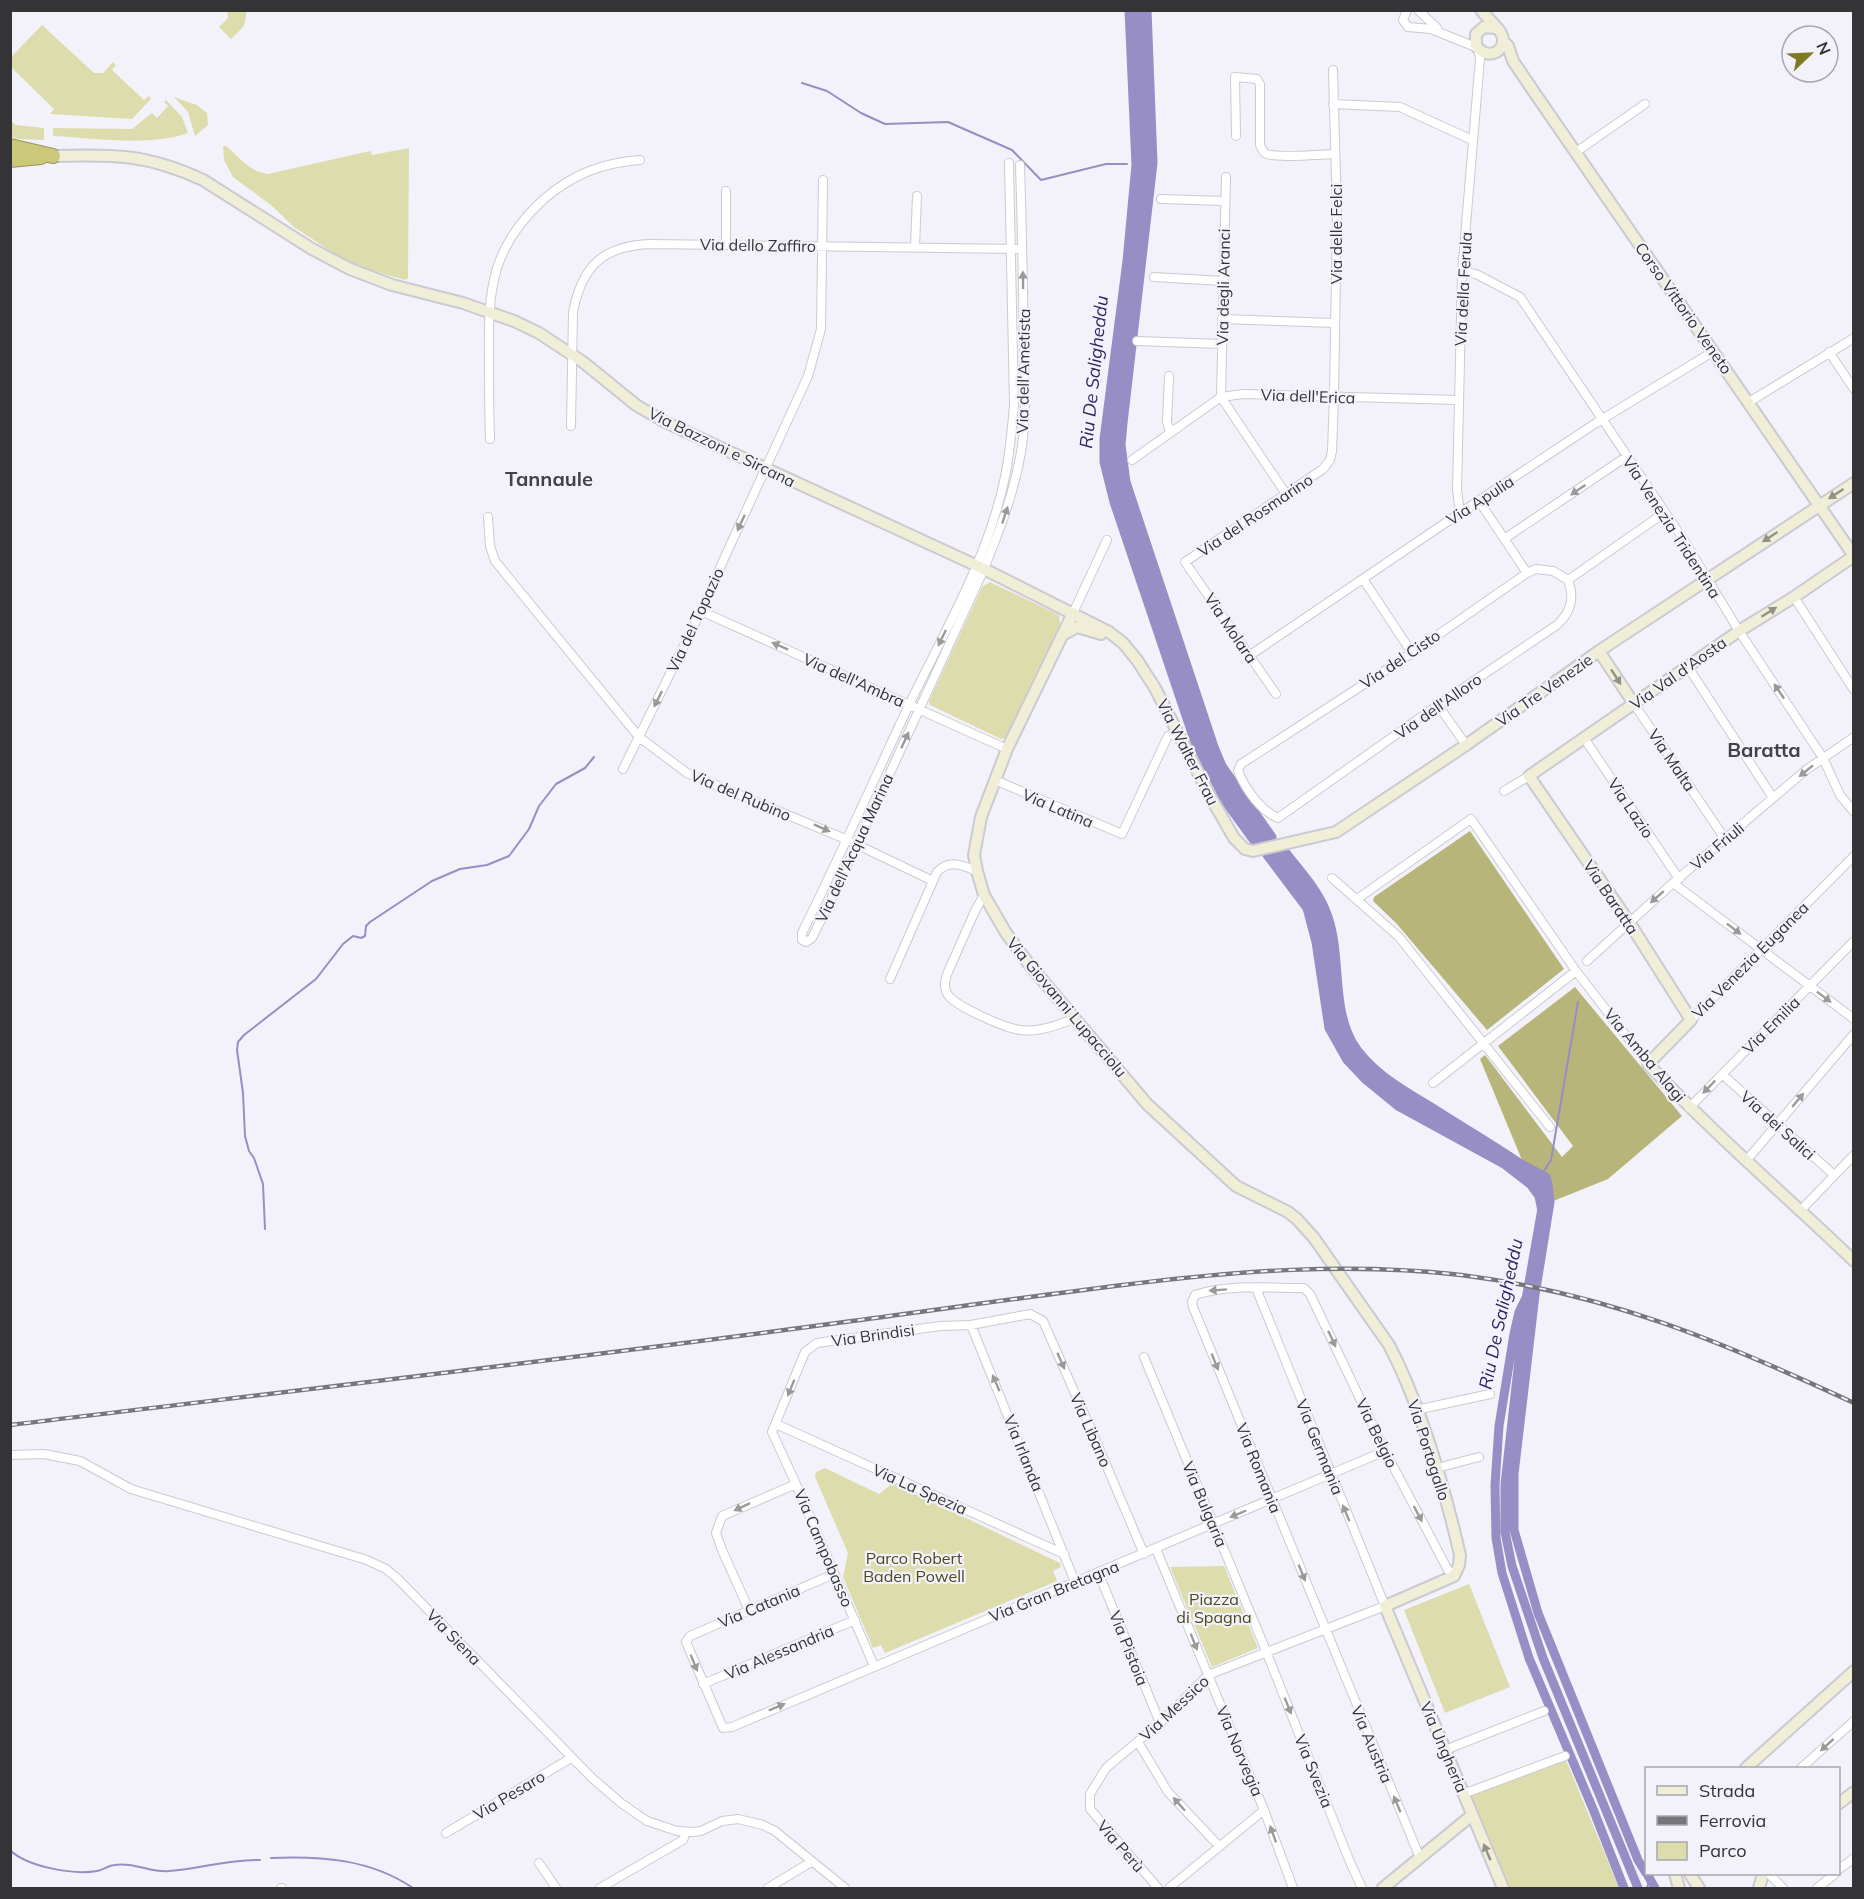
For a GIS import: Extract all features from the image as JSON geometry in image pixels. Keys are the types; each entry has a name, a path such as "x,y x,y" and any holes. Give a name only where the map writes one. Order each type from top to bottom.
{"highway":[{"path":"10,146 53,156"},
{"path":"10,155 53,156"},
{"path":"10,160 53,156"}],"street":[{"path":"1407,10 1403,17 1404,23 1411,28 1417,27 1443,33 1487,51 1501,47 1503,41 1500,32 1481,10"},
{"path":"1475,10 1478,32 1475,42 1487,51"},
{"path":"1417,27 1421,23 1420,13"},
{"path":"1420,13 1443,33"},
{"path":"1457,39 1467,39 1487,26 1495,28"},
{"name":"Corso Vittorio Veneto","path":"1503,41 1508,46 1513,62"},
{"name":"Corso Vittorio Veneto","path":"1487,51 1503,54 1513,62 1854,556"},
{"name":"Via della Ferula","path":"1460,513 1457,490 1462,272 1480,66 1487,51"},
{"name":"Via delle Felci","path":"1333,70 1337,212 1334,397"},
{"path":"1236,136 1235,78 1257,79 1260,84 1260,145 1263,152 1267,155 1284,156 1335,154"},
{"path":"1333,104 1400,107 1472,140"},
{"path":"1576,152 1645,104"},
{"name":"Via Bazzoni e Sircana","path":"53,156 126,155 153,160 184,171 212,185 331,260 368,277 489,311 539,333 572,354 636,405 665,422 1073,613"},
{"path":"490,439 489,311 492,282 507,243 519,224 554,191 575,178 614,162 640,160"},
{"name":"Via dell'Ametista","path":"979,568 1005,479 1014,405 1009,164"},
{"name":"Via dell'Ametista","path":"979,568 1004,519 1021,452 1025,412 1020,165"},
{"name":"Via degli Aranci","path":"1221,397 1226,177"},
{"name":"Via del Topazio","path":"623,769 701,612 719,560 765,470 808,376 816,353 821,329 823,180"},
{"path":"726,191 726,245"},
{"path":"915,247 917,196"},
{"path":"1161,199 1225,201"},
{"name":"Via dello Zaffiro","path":"571,426 573,312 576,294 582,280 600,259 614,250 630,245 1023,249"},
{"name":"Via Venezia Tridentina","path":"1462,272 1476,274 1520,297 1707,579 1823,758 1840,795 1854,812"},
{"path":"1154,277 1223,281"},
{"path":"1222,320 1334,323"},
{"path":"1749,402 1854,338"},
{"path":"1137,341 1222,344"},
{"name":"Via Apulia","path":"1249,656 1601,420 1714,351"},
{"path":"1829,352 1854,389"},
{"path":"1169,376 1167,422 1170,432"},
{"name":"Via dell'Erica","path":"1132,460 1221,397 1243,394 1458,400"},
{"path":"1221,397 1286,494"},
{"name":"Via del Rosmarino","path":"1185,562 1323,469 1330,460 1334,397"},
{"path":"1504,539 1626,457"},
{"name":"Via Tre Venezie","path":"1258,850 1336,832 1466,745 1599,651 1854,483"},
{"path":"1479,501 1527,573 1536,569 1553,571 1568,580 1664,513"},
{"name":"Via del Rubino","path":"488,517 490,546 495,561 639,737 687,773 847,839 933,880"},
{"name":"Via Giovanni Lupacciolu","path":"1107,540 1007,749 981,817 974,855 976,871 984,895 1006,933 1028,963 1163,1119 1236,1186 1288,1212 1297,1219 1314,1238 1335,1269"},
{"name":"Via Val d'Aosta","path":"1504,791 1688,668 1739,631 1854,556"},
{"name":"Via Molara","path":"1185,562 1276,694"},
{"name":"Via dell'Acqua Marina","path":"979,568 919,709 812,938 806,942 802,940 802,933 910,704 979,568"},
{"name":"Via del Cisto","path":"1278,818 1266,813 1242,781 1238,771 1241,764 1412,653 1527,573"},
{"path":"1363,579 1412,653"},
{"name":"Via dell'Alloro","path":"1278,818 1437,705 1557,625 1566,617 1572,598 1568,580"},
{"path":"1794,597 1854,690"},
{"name":"Via dell'Ambra","path":"701,612 1007,749"},
{"name":"Via Walter Frau","path":"1073,613 1109,632 1123,643 1137,660 1234,838 1245,849 1258,850"},
{"path":"1061,635 1077,627 1123,643"},
{"name":"Via Malta","path":"1599,651 1725,839"},
{"path":"1688,668 1773,798"},
{"path":"1437,705 1466,745"},
{"name":"Via Latina","path":"995,780 1122,834 1168,736 1178,732"},
{"name":"Via Lazio","path":"1584,738 1676,881 1762,950 1854,1019"},
{"name":"Via Friuli","path":"1587,961 1773,798 1823,758 1854,738"},
{"name":"Via Baratta","path":"1529,776 1629,922 1691,1020"},
{"name":"Via Amba Alagi","path":"1357,899 1472,819 1576,971 1648,1064 1689,1108 1854,1261"},
{"name":"Via Venezia Euganea","path":"1648,1064 1854,856"},
{"path":"890,980 937,872 944,865 951,863 976,871"},
{"path":"1332,878 1399,937 1550,1127"},
{"path":"984,895 948,972 945,981 950,997 962,1005 1020,1030 1049,1027 1075,1018"},
{"name":"Via Emilia","path":"1689,1108 1854,941"},
{"path":"1433,1083 1576,971"},
{"path":"1746,1161 1854,1034"},
{"name":"Via dei Salici","path":"1722,1074 1834,1176"},
{"path":"1801,1210 1854,1155"},
{"name":"Via Portogallo","path":"1335,1269 1399,1364 1437,1468 1460,1555 1454,1576"},
{"name":"Via Belgio","path":"1256,1288 1304,1288 1312,1299 1385,1451 1448,1570 1454,1576"},
{"name":"Via Romania","path":"1256,1288 1206,1291 1195,1295 1192,1302 1193,1307 1325,1629"},
{"name":"Via Germania","path":"1256,1288 1385,1606"},
{"name":"Via Brindisi","path":"772,1432 805,1352 817,1343 854,1336 971,1324 1030,1314"},
{"name":"Via Libano","path":"1030,1314 1043,1321 1144,1554"},
{"name":"Via Irlanda","path":"971,1324 1075,1582"},
{"name":"Via Bulgaria","path":"1144,1357 1267,1652"},
{"path":"1416,1410 1490,1394"},
{"name":"Via La Spezia","path":"776,1424 1064,1554"},
{"name":"Via Campobasso","path":"772,1432 874,1666"},
{"name":"Via Gran Bretagna","path":"703,1684 723,1728 732,1727 1385,1451"},
{"name":"Via Siena","path":"10,1455 44,1454 80,1461 131,1489 367,1560 386,1569 571,1758 621,1803 647,1821 686,1832 701,1831 722,1821 738,1819 753,1821 775,1831 845,1888"},
{"path":"1437,1468 1479,1456"},
{"path":"749,1610 716,1533 722,1516 796,1484"},
{"name":"Via Norvegia","path":"1156,1549 1264,1810 1293,1888"},
{"name":"Via Pistoia","path":"1098,1572 1160,1723"},
{"name":"Via Catania","path":"703,1684 686,1642 690,1636 834,1574"},
{"path":"1385,1606 1454,1576"},
{"name":"Via Messico","path":"1089,1802 1094,1785 1106,1768 1160,1723 1208,1675 1385,1606"},
{"name":"Via Ungheria","path":"1385,1606 1503,1888"},
{"name":"Via Alessandria","path":"703,1684 855,1620"},
{"name":"Via Austria","path":"1325,1629 1420,1858"},
{"name":"Via Svezia","path":"1267,1652 1362,1888"},
{"path":"1747,1767 1854,1671"},
{"path":"1445,1750 1544,1711"},
{"path":"1802,1767 1854,1721"},
{"path":"1138,1742 1168,1792 1220,1846"},
{"path":"1463,1794 1565,1756"},
{"name":"Via Pesaro","path":"446,1833 571,1758"},
{"path":"1840,1803 1854,1792"},
{"name":"Via Perù","path":"1089,1802 1090,1809 1097,1819 1158,1888"},
{"path":"1168,1888 1264,1810"},
{"path":"1383,1888 1472,1815"},
{"path":"600,1888 683,1840 686,1832"},
{"path":"1840,1869 1854,1858"},
{"path":"768,1888 811,1862"},
{"path":"539,1863 556,1888"},
{"path":"1691,1875 1699,1888"},
{"path":"1770,1875 1784,1888"},
{"path":"1817,1888 1834,1875"}],"green space":[{"path":"227,11 247,11 244,26 231,39 219,27 228,18"},
{"path":"42,25 94,73 103,73 113,62 116,65 112,70 144,100 149,96 151,99 132,119 50,114 54,109 11,67 11,57"},
{"path":"174,97 197,105 207,113 208,125 195,136 188,112"},
{"path":"166,100 182,117 188,133 139,141 53,136 53,128 132,129 152,113 157,118 168,106 164,102"},
{"path":"10,120 16,125 44,128 44,140 11,137"},
{"path":"223,146 226,146 250,167 268,174 370,151 372,155 409,148 408,278 405,280 352,265 294,227 272,206 233,177 224,160"},
{"path":"990,582 1059,615 1060,624 1006,738 1001,739 930,705 929,701 982,587"},
{"name":"Parco Robert Baden Powell","path":"825,1468 879,1494 893,1483 1060,1563 1061,1567 1053,1571 1057,1581 885,1653 881,1645 873,1648 843,1577 848,1553 815,1477 816,1472"},
{"name":"Piazza di Spagna","path":"1224,1566 1258,1648 1212,1667 1170,1567"},
{"path":"1469,1584 1510,1687 1445,1713 1404,1610"},
{"path":"1566,1760 1619,1888 1510,1888 1471,1796"}],"shaded area":[{"path":"1470,831 1564,969 1487,1030 1396,923 1373,901 1374,897"},
{"path":"1575,987 1682,1116 1608,1179 1541,1206 1480,1059 1485,1055 1562,1157 1573,1146 1498,1046"}],"waterway":[{"name":"Riu De Saligheddu","path":"1129,10 1136,165 1127,261 1104,439 1104,462 1114,502 1200,757 1210,780 1255,842 1272,837 1222,766 1214,747 1126,482 1121,445 1153,163 1147,10"},
{"name":"Riu De Saligheddu","path":"1138,10 1146,141 1145,174 1115,418 1113,451 1120,484 1205,749 1216,771 1307,896 1314,909 1324,940 1335,1019 1348,1050 1381,1084 1409,1104 1539,1179 1546,1203 1520,1351"},
{"path":"802,83 827,91 861,113 885,124 948,122 1012,150 1041,180 1106,164 1127,164"},
{"name":"Riu De Saligheddu","path":"1141,170 1145,174"},
{"path":"265,1229 263,1184 245,1136 238,1042 316,979 343,944 353,936 361,938 365,936 366,926 370,922 432,881 460,869 487,865 509,856 529,829 539,806 556,784 585,768 594,757"},
{"name":"Riu De Saligheddu","path":"1624,1888 1529,1658 1502,1573 1496,1538 1495,1485 1499,1426 1514,1334 1519,1312 1529,1292 1542,1211 1539,1196 1531,1185 1504,1164 1398,1106 1365,1079 1347,1060 1329,1028 1316,942 1307,908 1267,855 1283,849 1311,885 1325,909 1334,941 1341,1010 1352,1042 1360,1053 1401,1089 1521,1164 1546,1177 1550,1202 1535,1295 1514,1474 1514,1530 1538,1613 1638,1860 1645,1871"},
{"path":"1539,1179 1551,1160 1578,1002"},
{"name":"Riu De Saligheddu","path":"1520,1351 1505,1484 1505,1532 1512,1566 1543,1658 1638,1888"},
{"path":"10,1850 39,1865 76,1872 97,1871 122,1864 169,1871 236,1861 260,1860"},
{"path":"271,1858 345,1861 380,1871 413,1888"},
{"name":"Riu De Saligheddu","path":"1648,1875 1655,1888"},
{"name":"Riu De Saligheddu","path":"1647,1888 1651,1875"}],"railway":[{"path":"10,1425 642,1348 1123,1285 1250,1272 1334,1269 1419,1271 1461,1275 1565,1294 1615,1307 1710,1340 1854,1403"}],"district":[{"name":"Tannaule","path":"549,479"},
{"name":"Baratta","path":"1764,750"}]}
